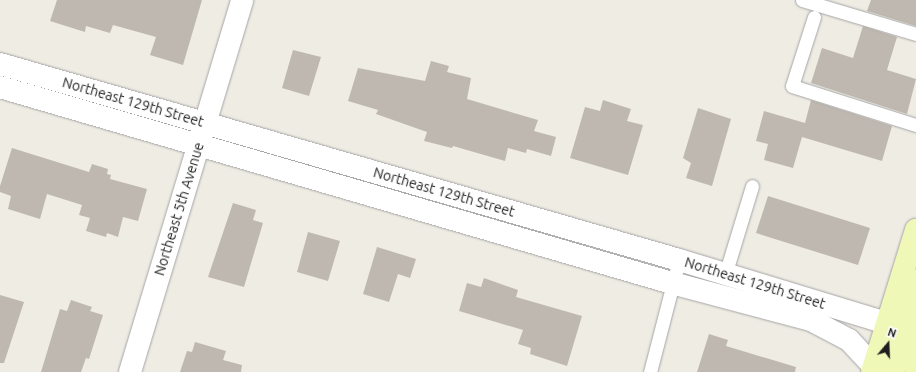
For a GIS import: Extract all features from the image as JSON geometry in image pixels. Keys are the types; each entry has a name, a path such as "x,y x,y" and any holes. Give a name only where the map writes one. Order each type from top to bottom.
{"main road":[{"path":"899,367 887,324 914,236"},
{"path":"899,367 907,323 914,236"}],"street":[{"name":"Northeast 5th Avenue","path":"130,372 242,0"},
{"name":"Northeast 129th Street","path":"0,64 679,260 887,324"},
{"name":"Northeast 129th Street","path":"0,87 672,283 811,320 831,329 899,367"}],"lane":[{"path":"802,0 916,34"},
{"path":"814,17 792,86 916,125"},
{"path":"725,274 752,186"},
{"path":"650,372 679,260"}],"building":[{"path":"57,0 202,0 183,65 150,55 156,37 113,25 110,33 86,26 85,32 50,21"},
{"path":"871,0 916,0 916,26 867,11"},
{"path":"863,26 897,37 887,70 916,79 907,114 811,83 822,48 853,58"},
{"path":"293,50 321,57 309,96 282,88"},
{"path":"431,61 449,66 447,72 471,78 467,99 538,120 534,131 556,137 551,156 527,149 526,153 508,148 505,161 453,146 452,148 424,141 427,132 376,114 378,110 348,101 358,68 425,81"},
{"path":"603,100 631,109 627,121 643,125 628,175 570,158 585,107 600,111"},
{"path":"811,100 892,126 882,161 802,137 793,168 764,160 768,144 756,141 764,111 805,123"},
{"path":"698,108 731,119 712,186 686,178 691,163 683,158"},
{"path":"12,148 89,172 92,164 108,169 107,174 111,175 110,179 147,189 138,221 123,217 118,237 107,233 106,237 86,231 90,218 79,215 82,205 47,194 40,219 8,209 11,196 0,192 0,186"},
{"path":"768,196 870,228 858,265 756,233"},
{"path":"233,203 256,210 253,220 263,223 244,287 208,277"},
{"path":"308,232 340,241 328,281 297,272"},
{"path":"377,247 416,259 410,278 398,274 389,302 363,294"},
{"path":"484,278 518,290 516,297 582,316 567,366 530,354 531,348 518,344 523,330 459,311 467,283 481,287"},
{"path":"0,295 24,302 4,363 0,363"},
{"path":"71,300 92,307 90,311 103,315 89,359 86,358 81,372 41,372 60,309 67,311"},
{"path":"709,334 728,340 726,346 796,367 795,372 697,372"},
{"path":"195,342 226,351 223,360 242,365 241,372 180,372 187,351 192,352"}]}
